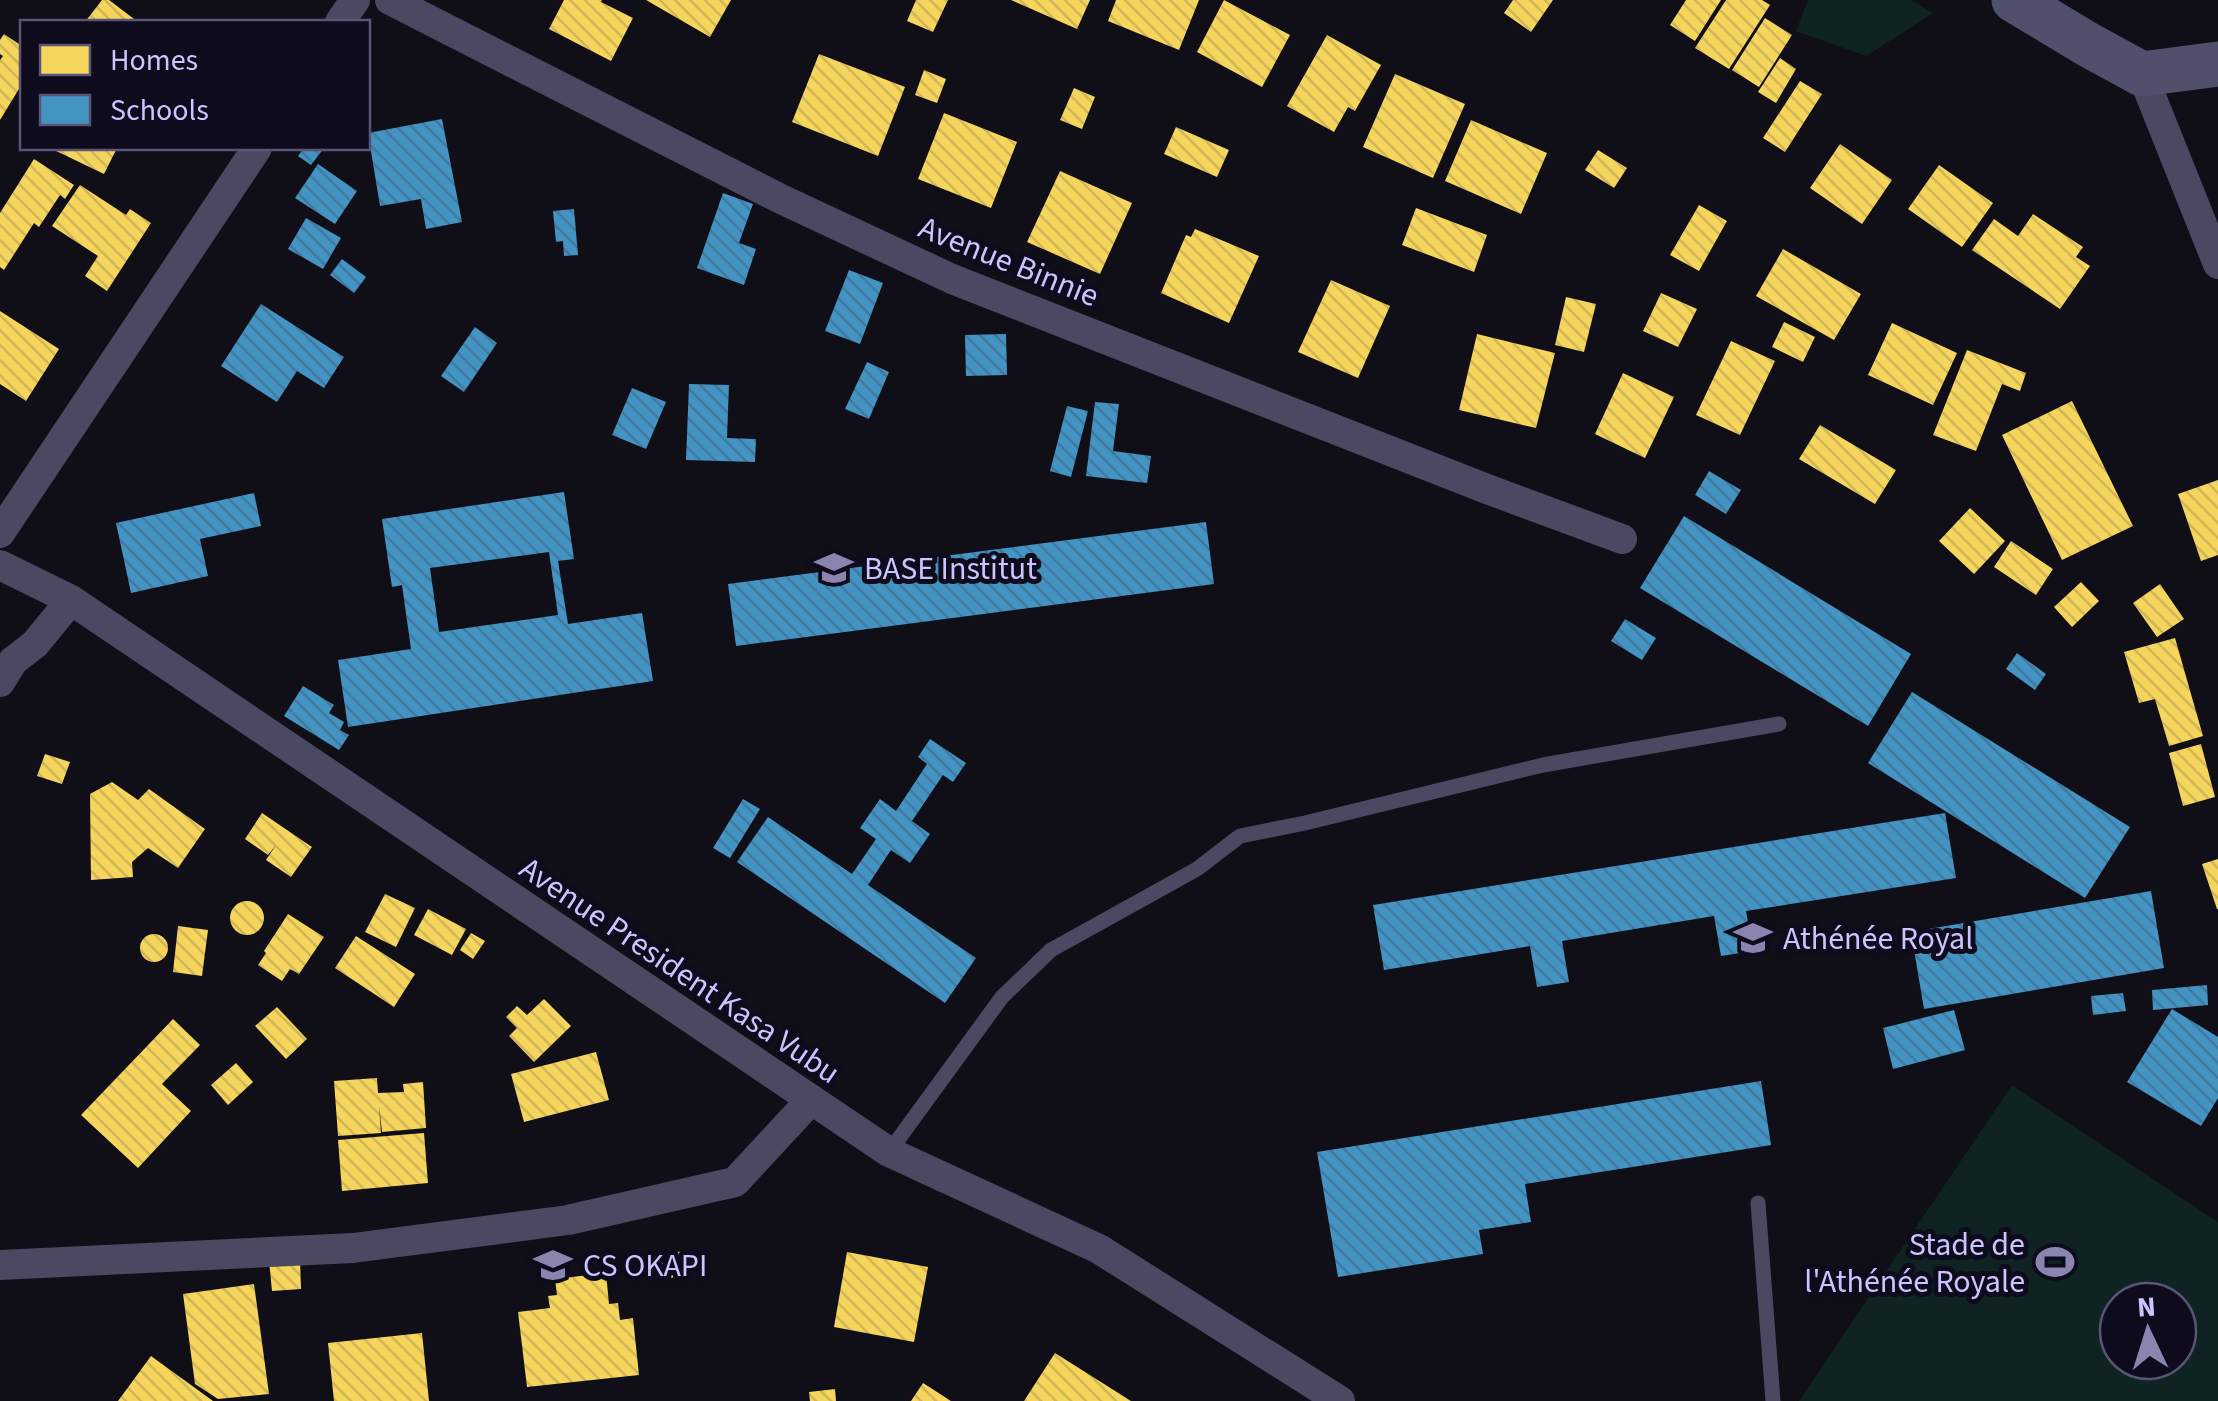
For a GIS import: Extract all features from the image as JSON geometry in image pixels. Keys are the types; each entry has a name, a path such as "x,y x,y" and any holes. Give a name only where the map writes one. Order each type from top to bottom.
{"street":[{"name":"Avenue Binnie","path":"390,0 764,190 952,279 1487,490 1622,539"},
{"path":"2014,0 2142,74 2218,64"},
{"path":"2142,74 2218,264"},
{"path":"0,533 256,150"},
{"name":"Avenue President Kasa Vubu","path":"0,565 71,600 889,1152 1100,1248 1337,1400"},
{"path":"0,682 13,662 35,644 71,600"},
{"path":"0,1265 352,1248 568,1220 735,1182 810,1101"}],"lane":[{"path":"889,1152 1002,997 1050,950 1197,869 1240,836 1542,765 1779,724"},
{"path":"1758,1202 1773,1401"}],"green space":[{"path":"1808,0 1910,0 1933,13 1866,56 1796,31"},
{"name":"Stade de l'Athénée Royale","path":"2012,1085 2218,1222 2218,1401 1799,1401"}],"building: Homes":[{"path":"102,0 109,0 135,20 87,20"},
{"path":"564,0 602,0 633,18 611,61 549,29"},
{"path":"646,0 731,0 710,37"},
{"path":"916,0 948,0 933,32 907,21"},
{"path":"1011,0 1090,0 1077,29"},
{"path":"1116,0 1199,0 1179,50 1108,21"},
{"path":"1224,0 1290,35 1262,87 1197,52"},
{"path":"1513,0 1553,0 1531,32 1504,13"},
{"path":"1686,0 1721,0 1695,41 1670,25"},
{"path":"1726,0 1762,0 1770,5 1729,69 1695,48"},
{"path":"1765,18 1792,35 1759,87 1732,70"},
{"path":"4,34 20,45 20,87 0,120 3,56 0,40"},
{"path":"1327,35 1381,65 1355,111 1348,107 1334,132 1287,106"},
{"path":"819,54 905,87 878,156 792,122"},
{"path":"1780,58 1796,69 1776,103 1758,92"},
{"path":"924,70 946,79 937,103 915,95"},
{"path":"1395,74 1465,104 1433,178 1363,147"},
{"path":"1800,81 1822,94 1785,152 1763,138"},
{"path":"1074,88 1095,97 1082,129 1060,120"},
{"path":"944,113 1017,142 991,208 918,179"},
{"path":"1471,120 1547,153 1521,214 1445,181"},
{"path":"1176,127 1229,150 1217,177 1164,154"},
{"path":"1840,144 1892,180 1862,224 1810,188"},
{"path":"54,150 116,150 104,174"},
{"path":"1598,150 1627,168 1614,188 1585,170"},
{"path":"34,159 74,185 65,199 60,195 39,227 34,223 4,270 0,267 0,213"},
{"path":"1939,165 1993,203 1962,247 1908,209"},
{"path":"1060,171 1132,203 1100,274 1027,242"},
{"path":"80,185 126,215 130,209 151,223 107,291 85,276 98,256 52,226"},
{"path":"1699,205 1727,221 1699,271 1670,255"},
{"path":"1416,208 1487,235 1474,272 1402,245"},
{"path":"2033,214 2083,247 2076,257 2090,266 2060,309 1972,250 1994,219 2018,236"},
{"path":"1195,229 1259,256 1229,323 1161,293 1186,235 1191,237"},
{"path":"1783,249 1861,294 1834,340 1756,296"},
{"path":"1331,280 1390,306 1358,378 1298,352"},
{"path":"1661,293 1697,309 1678,347 1643,331"},
{"path":"1566,297 1596,304 1584,352 1555,345"},
{"path":"0,311 59,349 26,401 0,384"},
{"path":"1784,322 1815,337 1803,362 1772,347"},
{"path":"1892,323 1957,353 1933,405 1868,375"},
{"path":"1477,334 1555,353 1536,428 1459,410"},
{"path":"1731,341 1775,361 1740,435 1696,415"},
{"path":"1967,350 2026,373 2020,391 2002,384 1976,451 1933,435"},
{"path":"1623,373 1674,397 1645,458 1595,434"},
{"path":"2072,401 2133,526 2062,560 2002,435"},
{"path":"1820,425 1896,470 1875,504 1799,459"},
{"path":"2218,480 2218,555 2201,561 2178,494"},
{"path":"1970,508 2005,541 1974,574 1939,541"},
{"path":"2011,541 2053,569 2036,595 1994,567"},
{"path":"2081,582 2099,601 2072,627 2054,607"},
{"path":"2160,584 2184,619 2157,637 2133,603"},
{"path":"2175,638 2203,736 2169,746 2155,699 2139,703 2124,652"},
{"path":"2201,744 2215,797 2183,806 2169,753"},
{"path":"45,754 70,762 62,784 37,776"},
{"path":"112,782 138,800 149,789 205,829 178,868 148,848 132,862 133,877 91,880 90,794"},
{"path":"262,813 312,847 291,877 266,860 276,845 268,855 245,839"},
{"path":"2218,859 2218,909 2217,909 2202,864"},
{"path":"385,894 415,908 396,947 365,932"},
{"path":"247,901 259,906 264,918 259,930 247,935 235,930 230,918 235,906"},
{"path":"428,909 466,929 452,955 414,935"},
{"path":"288,914 324,937 299,974 290,969 282,981 258,965"},
{"path":"178,926 208,930 202,976 173,972"},
{"path":"471,933 485,941 473,959 460,950"},
{"path":"154,934 164,938 168,948 164,958 154,962 144,958 140,948 144,938"},
{"path":"356,936 415,974 394,1007 335,968"},
{"path":"544,999 571,1026 534,1062 509,1036 517,1028 506,1017 517,1006 527,1015"},
{"path":"277,1007 307,1039 286,1059 255,1026"},
{"path":"173,1019 200,1045 162,1084 191,1111 138,1168 81,1115"},
{"path":"596,1052 609,1100 524,1122 511,1074"},
{"path":"236,1063 253,1082 228,1105 211,1085"},
{"path":"377,1078 378,1093 404,1092 403,1084 423,1082 426,1128 382,1132 379,1105 381,1133 338,1136 334,1081"},
{"path":"424,1133 428,1183 342,1191 338,1140"},
{"path":"687,1251 689,1276 658,1279 656,1254"},
{"path":"847,1252 928,1267 914,1342 834,1327"},
{"path":"300,1259 301,1289 272,1291 269,1260"},
{"path":"606,1273 609,1304 618,1303 620,1320 633,1318 639,1375 527,1387 518,1312 550,1308 548,1296 557,1295 555,1279"},
{"path":"254,1284 269,1394 218,1399 195,1384 183,1294"},
{"path":"422,1333 429,1401 334,1401 328,1343"},
{"path":"1055,1353 1131,1401 1024,1401"},
{"path":"151,1356 213,1401 118,1401"},
{"path":"923,1383 951,1401 911,1401"},
{"path":"835,1389 836,1401 810,1401 809,1392"}],"building: Schools":[{"path":"442,119 462,222 426,229 421,199 380,206 370,133"},
{"path":"302,150 322,150 311,165 298,156"},
{"path":"318,164 357,191 335,224 295,198"},
{"path":"723,193 753,204 739,243 756,249 744,285 697,268"},
{"path":"574,209 578,255 564,256 563,241 556,242 553,211"},
{"path":"306,218 341,238 323,269 288,249"},
{"path":"342,259 366,277 354,293 330,275"},
{"path":"849,270 883,283 860,344 825,331"},
{"path":"261,304 344,357 324,388 297,371 277,402 221,366"},
{"path":"475,327 497,343 464,392 441,376"},
{"path":"1006,334 1007,375 966,376 965,335"},
{"path":"867,362 889,372 869,419 845,409"},
{"path":"689,384 729,385 727,438 756,439 755,462 686,460"},
{"path":"632,388 666,402 646,449 612,435"},
{"path":"1095,402 1119,404 1113,451 1151,456 1147,483 1086,476"},
{"path":"1067,406 1088,411 1071,477 1050,471"},
{"path":"1709,471 1741,490 1726,514 1695,495"},
{"path":"564,492 574,559 558,561 568,624 642,613 653,681 348,727 338,660 411,649 402,585 392,587 382,519","holes":["549,552 558,615 439,632 430,568"]},
{"path":"254,493 261,526 200,539 208,576 131,593 116,523"},
{"path":"1684,516 1911,654 1868,726 1640,588"},
{"path":"1206,522 1214,584 736,646 728,584"},
{"path":"1625,619 1656,638 1642,660 1611,641"},
{"path":"2017,653 2046,674 2035,690 2006,669"},
{"path":"303,686 334,705 329,713 344,722 340,730 349,735 339,750 284,716"},
{"path":"1912,692 2130,827 2085,898 1868,763"},
{"path":"930,739 966,763 953,782 943,775 912,821 930,834 910,863 891,850 868,885 976,958 945,1003 737,862 768,817 852,874 876,839 860,828 880,799 896,811 927,764 918,757"},
{"path":"743,799 760,809 730,858 713,848"},
{"path":"1945,813 1956,878 1746,911 1753,951 1721,956 1714,916 1562,941 1569,982 1537,987 1530,946 1384,970 1373,905"},
{"path":"2151,891 2164,968 1924,1009 1911,932"},
{"path":"2207,985 2208,1005 2153,1010 2152,990"},
{"path":"2123,993 2126,1011 2093,1015 2091,996"},
{"path":"2172,1009 2218,1037 2218,1098 2201,1126 2127,1082"},
{"path":"1954,1010 1965,1050 1893,1069 1883,1028"},
{"path":"1761,1081 1771,1145 1525,1184 1531,1222 1479,1230 1483,1254 1338,1277 1317,1152"}],"place":[{"name":"BASE Institut","path":"834,568"},
{"name":"Athénée Royal","path":"1753,938"},
{"name":"Stade de l'Athénée Royale","path":"2055,1262"},
{"name":"CS OKAPI","path":"553,1265"}]}
